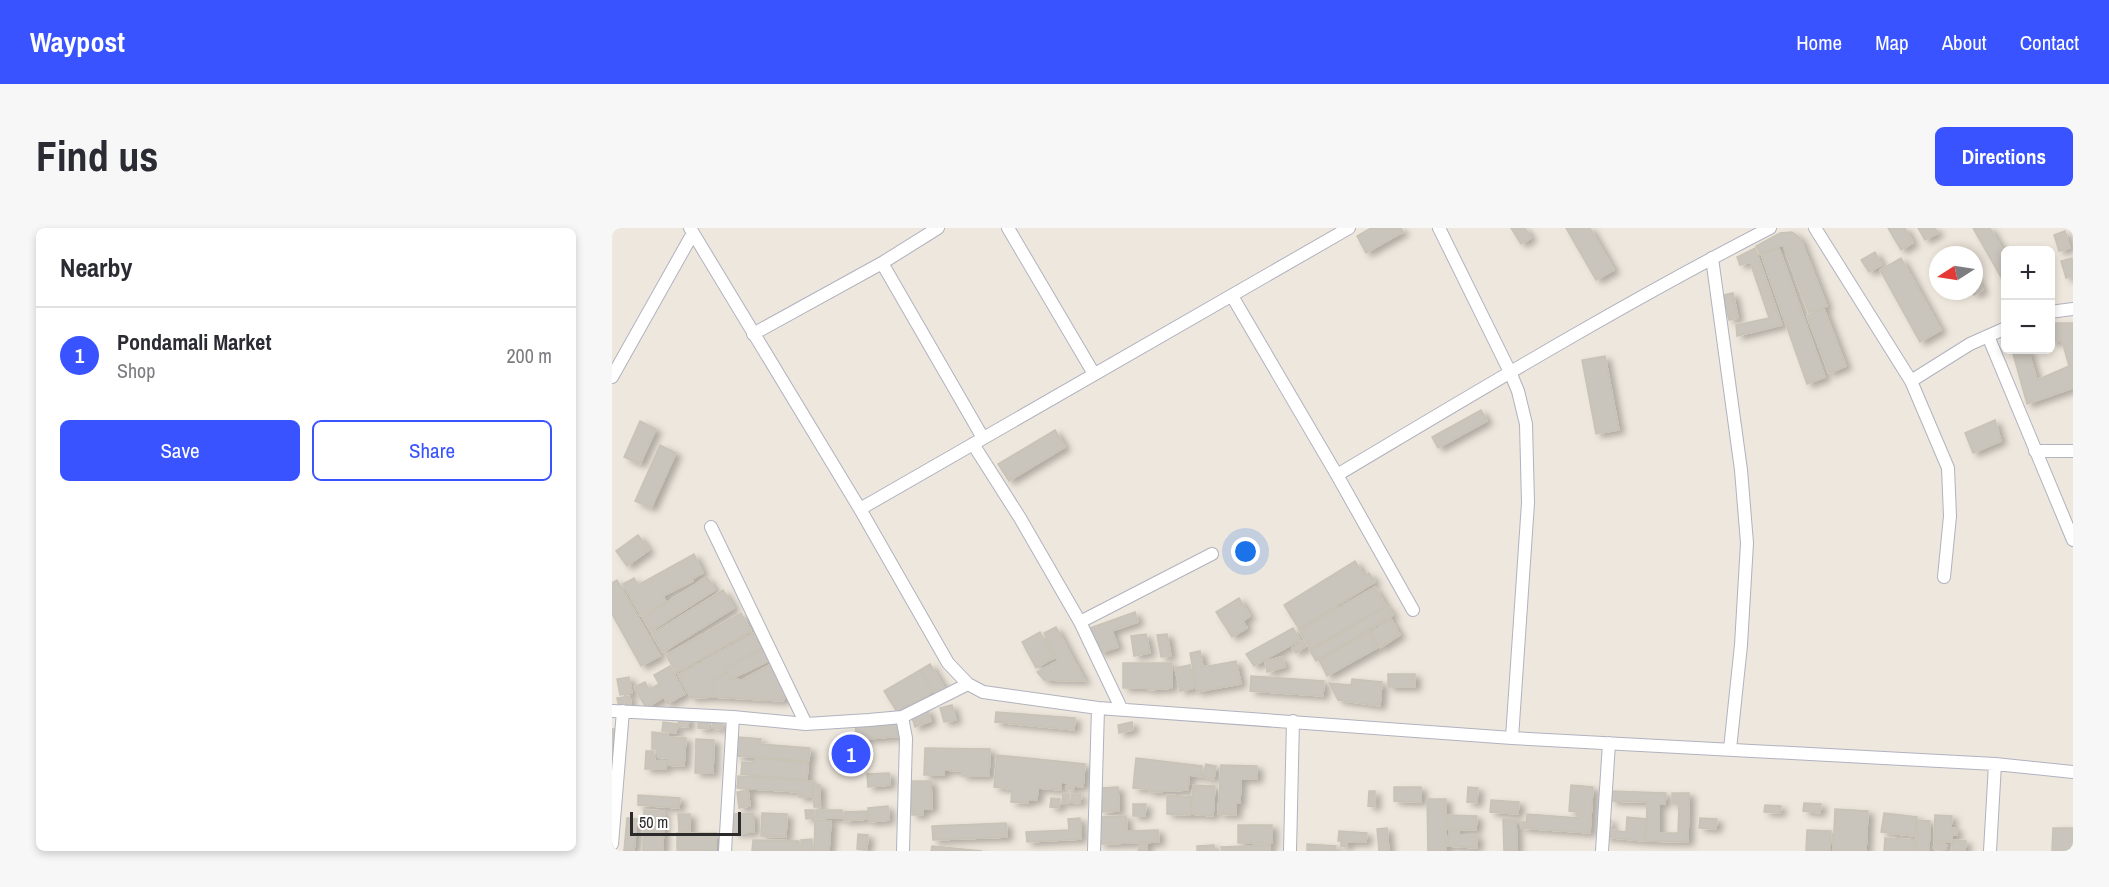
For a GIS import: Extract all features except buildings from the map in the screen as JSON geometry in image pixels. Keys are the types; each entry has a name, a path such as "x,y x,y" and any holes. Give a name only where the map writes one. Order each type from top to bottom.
{"street":[{"path":"753,334 882,263 938,228"},
{"path":"1008,228 1094,374"},
{"path":"1439,228 1510,372 1518,391 1526,424 1528,503 1512,738"},
{"path":"1337,475 1510,372 1712,258 1770,228"},
{"path":"1815,228 1911,381 1948,468 1950,516 1944,577"},
{"path":"860,509 1232,296 1342,230"},
{"path":"692,231 860,509 948,663 968,684 983,692 1098,708 1512,738 1995,764 2073,772"},
{"path":"612,377 692,231"},
{"path":"1712,258 1741,470 1747,543 1741,645 1730,749"},
{"path":"882,263 1020,518 1080,622 1120,708"},
{"path":"1232,296 1413,610"},
{"path":"2055,311 2073,309"},
{"path":"1911,381 1970,344 2001,330"},
{"path":"1988,336 2073,540"},
{"path":"2035,451 2073,451"},
{"path":"711,527 806,724"},
{"path":"1080,622 1212,554"},
{"path":"612,844 618,711 733,717 806,724 902,717 968,684"},
{"path":"1094,851 1098,708"},
{"path":"724,851 733,717"},
{"path":"902,717 906,738 903,851"},
{"path":"1290,851 1293,721"},
{"path":"1602,851 1609,743"},
{"path":"1990,851 1995,764"}],"place":[{"name":"Pondamali Market","path":"851,754"}]}
